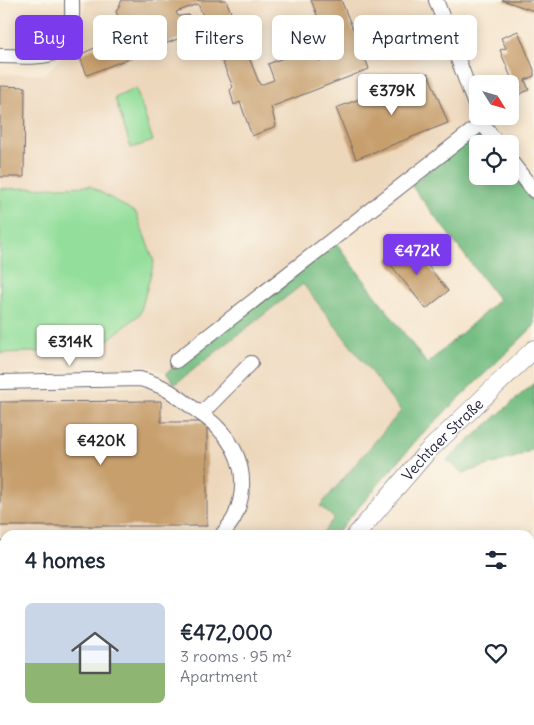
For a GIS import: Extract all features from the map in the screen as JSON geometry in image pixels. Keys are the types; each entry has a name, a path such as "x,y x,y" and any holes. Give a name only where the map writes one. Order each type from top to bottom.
{"main road":[{"name":"Vechtaer Straße","path":"360,530 426,453 534,348"}],"street":[{"path":"0,56 49,55 64,49 70,36 72,0"},
{"path":"436,0 469,90"},
{"path":"176,361 469,125"},
{"path":"519,172 534,191"},
{"path":"201,414 251,363"},
{"path":"0,382 140,379 159,385 177,396 218,428 233,448 242,469 242,490 235,516 225,530"}],"shaded area":[{"path":"86,0 430,0 436,15 354,15 354,60 452,60 469,104 469,125 477,125 479,131 474,135 469,135 469,139 337,244 166,373 149,367 109,371 0,373 0,74 45,74 59,60 83,60 83,15"},
{"path":"303,283 401,411 320,506 334,518 325,530 0,530 0,392 153,388 165,376 176,384"}],"green space":[{"path":"136,88 153,141 131,148 115,98"},
{"path":"469,139 469,185 519,185 519,183 534,202 534,326 420,436 339,530 325,530 334,518 320,506 401,411 303,284 175,384 166,373 337,244 427,364 499,300 411,185"},
{"path":"90,186 136,213 154,262 140,314 95,350 0,353 0,189"},
{"path":"534,383 534,449 516,457 463,473 447,460"}],"building":[{"path":"122,0 226,0 232,15 203,15 198,4 176,12 177,39 167,43 167,15 118,15 116,12"},
{"path":"311,0 341,0 354,32 354,60 366,60 369,69 271,107 276,126 252,136 240,102 234,105 230,90 233,87 222,60 250,60 260,85 274,80 268,64 278,60 344,60 344,15 317,15"},
{"path":"502,0 534,0 534,11"},
{"path":"518,31 534,70 534,76 525,80 529,90 519,95 519,75 510,75 500,50 506,48 501,38"},
{"path":"93,49 93,60 125,60 87,75 81,60 83,60 83,53"},
{"path":"428,73 448,123 356,159 336,108"},
{"path":"0,86 25,87 24,177 0,177"},
{"path":"409,242 448,291 426,309 387,260"},
{"path":"161,401 161,422 207,422 207,526 0,526 0,402"}]}
